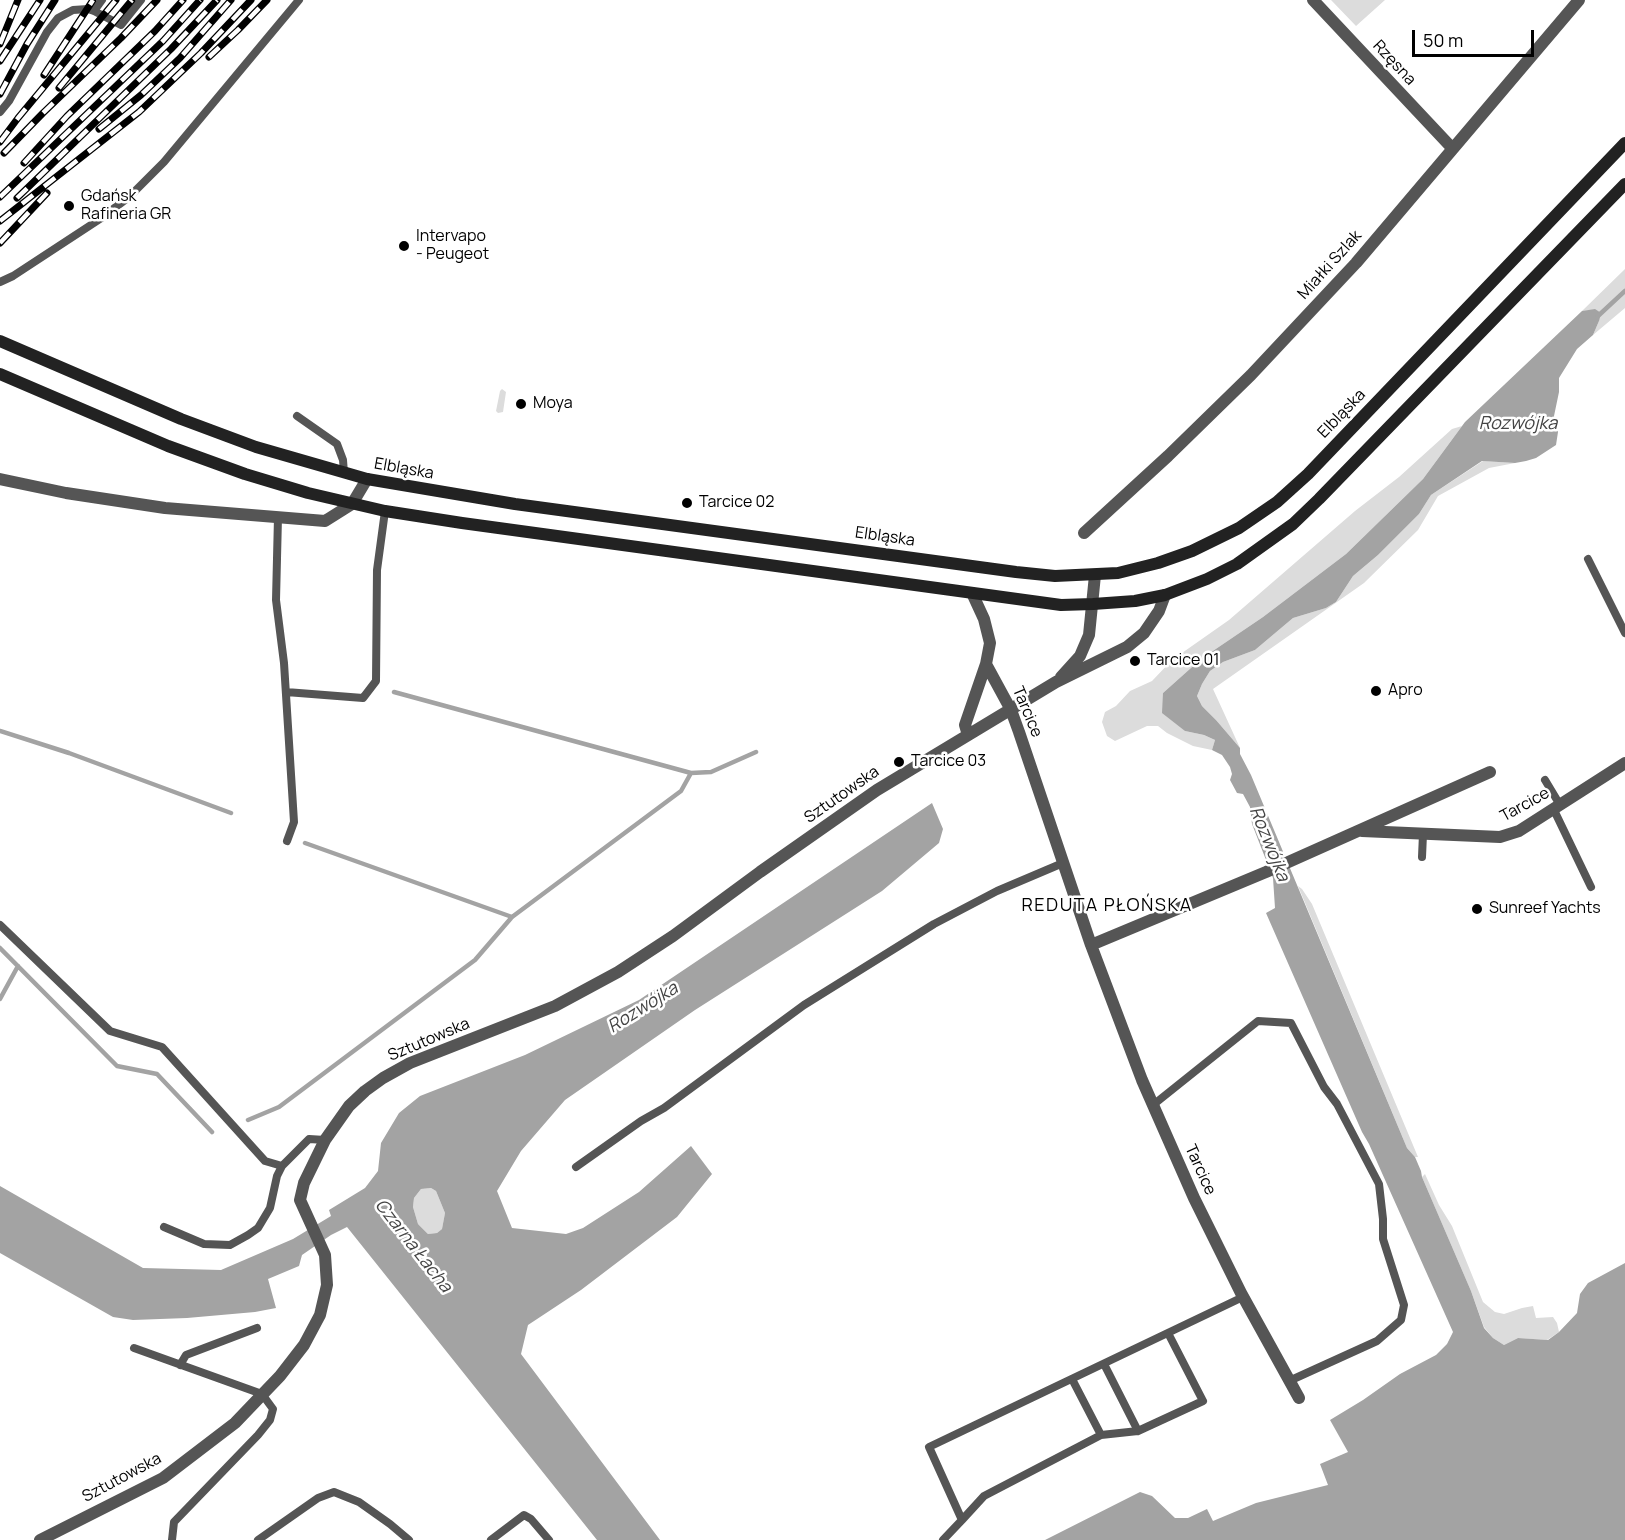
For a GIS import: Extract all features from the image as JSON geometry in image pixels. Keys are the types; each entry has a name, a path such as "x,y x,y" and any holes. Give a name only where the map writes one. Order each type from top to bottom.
{"main road":[{"name":"Elbląska","path":"0,341 181,419 256,447 367,479 514,504 993,569 1055,576 1118,573 1192,552 1239,528 1276,502 1308,474 1625,143"},
{"path":"0,374 168,446 234,470 308,493 385,511 1061,605 1135,601 1166,595 1207,579 1237,564 1293,524 1625,184"}],"street":[{"name":"Rzęsna","path":"1313,0 1452,148"},
{"name":"Miałki Szlak","path":"1084,533 1251,375 1356,262 1580,0"},
{"path":"0,479 66,493 165,508 325,521 352,504 367,479"},
{"name":"Sztutowska","path":"1056,682 1080,656 1089,635 1095,575"},
{"path":"968,735 965,725 986,664 990,643 984,619 972,593"},
{"name":"Sztutowska","path":"40,1540 163,1478 235,1423 280,1376 304,1345 320,1315 327,1285 325,1255 300,1200 304,1183 325,1140 349,1106 365,1091 383,1078 410,1064 555,1006 618,972 674,936 877,790 1056,682 1126,647 1144,633 1159,611 1166,595"},
{"name":"Tarcice","path":"986,664 1011,710 1091,945 1153,1105 1194,1198 1243,1297 1299,1398"},
{"name":"Tarcice","path":"1358,831 1500,837 1519,831 1625,763"},
{"name":"Tarcice","path":"1091,945 1266,872 1490,772"}],"lane":[{"path":"94,11 102,0"},
{"path":"0,112 9,101 47,32 58,18 73,10 88,9 121,25 141,0"},
{"path":"0,282 13,276 130,196 164,162 298,0"},
{"path":"297,416 337,444 343,460 344,473"},
{"path":"286,692 363,698 376,681 377,570 385,511"},
{"path":"278,517 276,600 284,663 294,822 287,841"},
{"path":"1588,559 1625,633"},
{"path":"1545,780 1591,887"},
{"path":"1422,857 1423,834"},
{"path":"576,1167 641,1121 664,1108 804,1005 934,924 998,891 1064,863"},
{"path":"0,925 110,1031 162,1047 265,1161 282,1166"},
{"path":"1153,1105 1258,1021 1291,1023 1324,1087 1337,1104 1378,1184 1383,1219 1383,1239 1404,1305 1401,1320 1377,1341 1289,1381"},
{"path":"164,1227 204,1244 230,1245 248,1236 258,1228 270,1208 277,1176 282,1166 309,1140 325,1140"},
{"path":"962,1520 929,1447 1243,1297"},
{"path":"180,1365 186,1354 257,1328"},
{"path":"943,1540 984,1496 1101,1436 1138,1431 1203,1401 1168,1333"},
{"path":"134,1348 262,1395 273,1409 270,1420 258,1435 174,1522 172,1540"},
{"path":"1104,1364 1138,1431"},
{"path":"1072,1379 1101,1436"},
{"path":"258,1540 318,1498 334,1492 359,1502 409,1540"},
{"path":"491,1540 524,1515 531,1519 549,1540"}],"shaded area":[{"path":"1331,0 1385,0 1356,26"},
{"path":"1625,269 1625,308 1593,335 1599,321 1595,310 1582,311"},
{"path":"502,389 506,392 503,412 498,413 496,411"},
{"path":"1462,426 1423,479 1346,554 1263,617 1201,659 1163,693 1185,731 1215,740 1212,750 1193,746 1158,726 1147,726 1115,741 1107,736 1102,722 1105,712 1116,706 1130,691 1152,681 1172,660 1229,620 1355,511 1399,477 1452,429"},
{"path":"1483,461 1515,463 1489,468 1438,496 1418,530 1364,583 1213,689 1240,748 1202,706 1197,696 1210,671 1223,662 1255,650 1293,618 1326,608 1336,602 1353,576 1378,555 1419,514 1431,495"},
{"path":"1298,886 1312,904 1418,1157 1415,1157 1407,1148"},
{"path":"1425,1174 1439,1205 1452,1226 1483,1302 1495,1312 1504,1314 1533,1306 1536,1318 1553,1317 1559,1332 1547,1340 1518,1338 1504,1345 1493,1338 1484,1327 1422,1177"},
{"path":"431,1188 436,1191 445,1213 442,1229 437,1233 428,1234 418,1224 413,1207 414,1198 421,1189"}],"water":[{"path":"1595,309 1601,313 1593,335 1577,349 1559,378 1559,392 1554,416 1558,432 1556,445 1536,458 1526,461 1515,463 1482,461 1431,495 1419,514 1378,555 1353,576 1336,602 1326,608 1293,618 1255,650 1223,662 1210,671 1197,696 1202,706 1240,748 1240,754 1251,775 1407,1148 1415,1157 1421,1171 1484,1328 1504,1345 1518,1338 1548,1340 1577,1313 1580,1294 1588,1283 1625,1263 1625,1540 1045,1540 1140,1492 1152,1496 1175,1518 1188,1518 1207,1509 1213,1521 1256,1503 1328,1485 1320,1464 1348,1452 1330,1420 1400,1374 1436,1355 1447,1344 1453,1332 1266,913 1275,908 1273,878 1252,824 1250,807 1243,794 1237,793 1230,780 1232,774 1230,767 1222,755 1212,750 1215,740 1185,731 1162,713 1163,693 1201,659 1263,617 1346,554 1423,479 1465,422 1582,311"},
{"name":"Czarna Łacha","path":"932,803 943,829 939,843 882,891 695,1010 565,1100 521,1151 497,1191 512,1228 566,1234 583,1228 639,1192 691,1146 712,1174 677,1217 581,1290 528,1325 521,1354 660,1540 597,1540 347,1227 302,1255 299,1266 268,1279 276,1308 187,1318 133,1320 113,1317 0,1253 0,1186 143,1268 221,1270 293,1239 331,1216 329,1210 365,1188 378,1171 381,1143 399,1113 420,1096 525,1055 639,1000","holes":["431,1188 436,1191 445,1213 442,1229 437,1233 428,1234 418,1224 413,1207 414,1198 421,1189"]}],"waterway":[{"name":"Rozwójka","path":"1598,316 1625,291"},
{"path":"394,692 691,773"},
{"path":"0,731 69,753 231,813"},
{"path":"248,1120 279,1107 475,960 512,917 681,791 691,773 711,772 756,752"},
{"path":"305,843 512,917"},
{"path":"0,948 117,1066 157,1074 212,1132"},
{"path":"0,999 18,966"}],"railway":[{"path":"0,44 18,0"},
{"path":"0,61 40,0"},
{"path":"0,94 27,44 55,0"},
{"path":"44,75 93,0"},
{"path":"0,142 116,0"},
{"path":"59,88 132,0"},
{"path":"4,153 157,0"},
{"path":"24,163 67,116 155,31 183,0"},
{"path":"0,197 163,41 200,0"},
{"path":"17,198 171,49 217,0"},
{"path":"99,129 141,95 180,58 231,0"},
{"path":"0,221 139,112 201,53 251,0"},
{"path":"209,57 267,0"},
{"path":"0,243 47,193"}],"place":[{"name":"Gdańsk Rafineria GR","path":"69,206"},
{"name":"Intervapo - Peugeot","path":"404,246"},
{"name":"Moya","path":"521,404"},
{"name":"Tarcice 02","path":"687,503"},
{"name":"Tarcice 01","path":"1135,661"},
{"name":"Apro","path":"1376,691"},
{"name":"Tarcice 03","path":"899,762"},
{"name":"Sunreef Yachts","path":"1477,909"}],"district":[{"name":"REDUTA PŁOŃSKA","path":"1107,906"}]}
